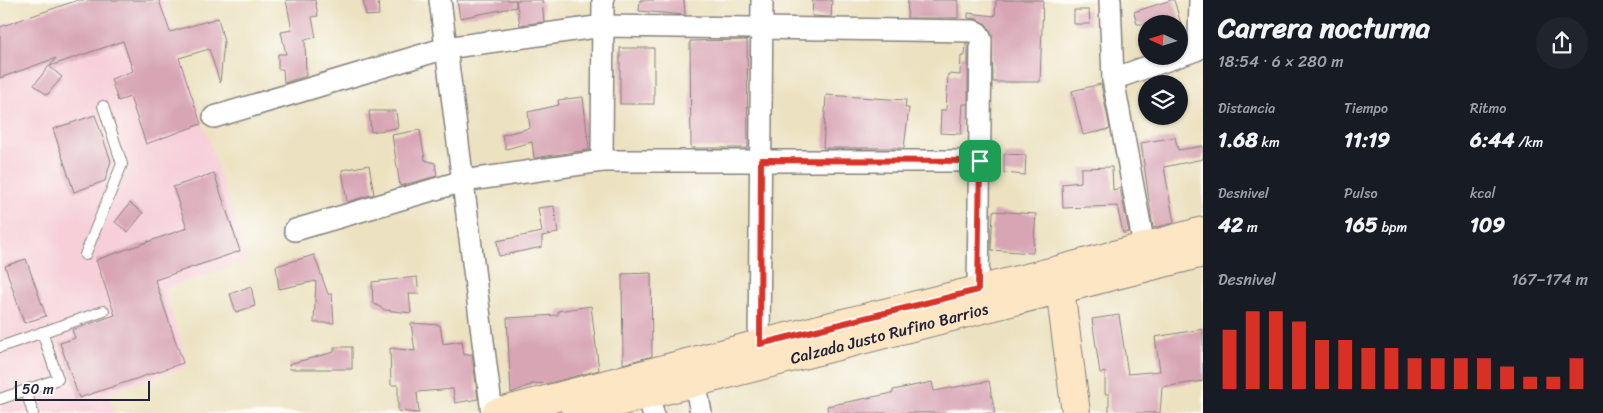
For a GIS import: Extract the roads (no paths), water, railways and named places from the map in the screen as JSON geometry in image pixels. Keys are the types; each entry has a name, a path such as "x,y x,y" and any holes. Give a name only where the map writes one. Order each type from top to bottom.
{"street":[{"path":"440,0 492,413"},
{"path":"602,161 603,0"},
{"path":"760,344 762,0"},
{"path":"1110,0 1113,79 1144,246"},
{"path":"1113,79 1196,50 1199,42 1200,0"},
{"path":"214,117 446,48 603,26 762,30 973,31 978,33 980,40 978,290"},
{"path":"294,230 463,181 602,161 980,161"},
{"name":"Calzada Justo Rufino Barrios","path":"575,413 651,404 695,382 1059,280 1144,246 1203,231"},
{"name":"Calzada Justo Rufino Barrios","path":"496,413 760,344 978,290 1059,280 1203,253"},
{"path":"1059,280 1076,413"},
{"path":"695,382 701,413"}],"lane":[{"path":"85,255 122,164 103,106"},
{"path":"0,347 104,311"},
{"path":"0,399 58,379 42,332"},
{"path":"26,390 33,413"}]}
